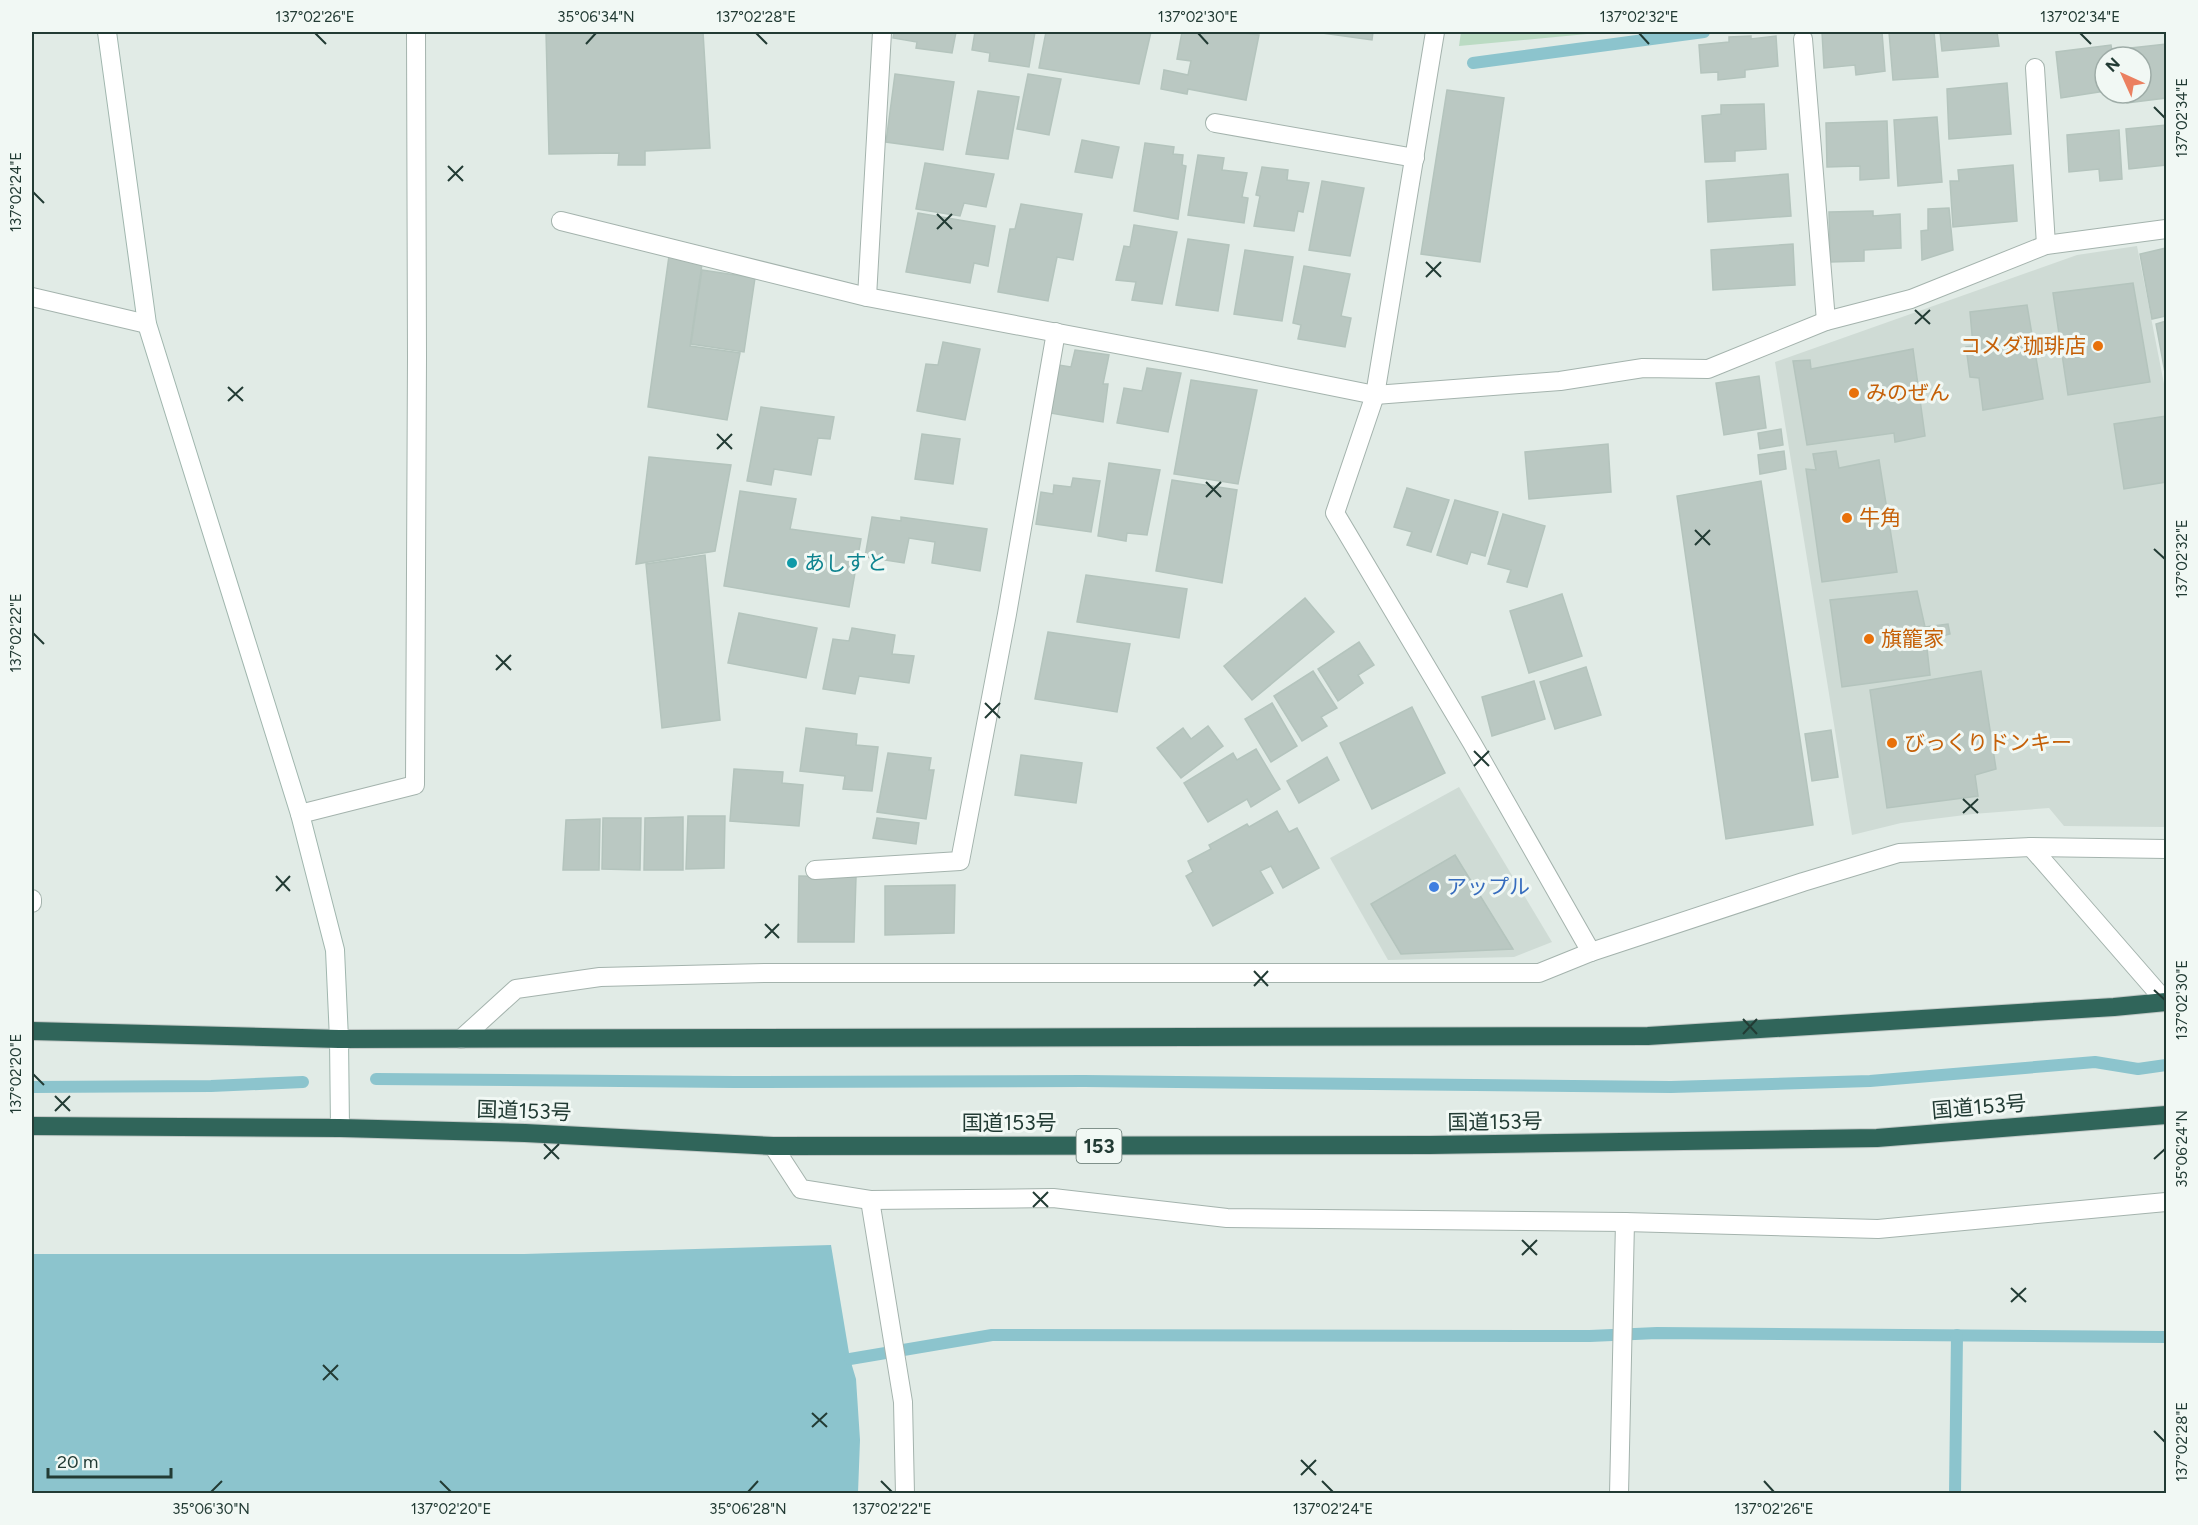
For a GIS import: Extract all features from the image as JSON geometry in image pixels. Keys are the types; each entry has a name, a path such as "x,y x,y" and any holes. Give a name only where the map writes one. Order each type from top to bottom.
{"highway":[{"path":"32,1031 339,1039 1648,1035 2166,1002"},
{"name":"国道153号","path":"32,1126 340,1128 525,1133 773,1146 1430,1145 1877,1138 2166,1114"}],"street":[{"path":"107,32 147,324 300,814 335,950 340,1128"},
{"path":"300,814 415,785 416,32"},
{"path":"867,297 882,32"},
{"path":"1434,32 1375,395 1335,513 1472,743 1591,952"},
{"path":"1803,39 1826,321"},
{"path":"2035,68 2046,245"},
{"path":"1215,123 1415,158"},
{"path":"561,221 867,297 1375,395 1560,381 1642,368 1708,369 1826,321 1911,299 2046,245 2166,229"},
{"path":"32,297 147,324"},
{"path":"815,870 960,861 1007,614 1056,332"},
{"path":"2031,847 2166,1002"},
{"path":"461,1039 516,989 600,977 765,973 1539,973 1591,952 1899,853 2031,847 2166,849"},
{"path":"773,1146 801,1189 870,1200 1053,1198 1227,1218 1625,1222 1878,1229 2166,1202"},
{"path":"870,1200 903,1402 905,1494"},
{"path":"1619,1494 1625,1222"}],"shaded area":[{"path":"2137,246 2166,394 2166,827 2064,826 2049,808 1901,823 1852,835 1775,362 2077,255"},
{"path":"1459,787 1552,942 1514,957 1388,960 1330,858"}],"green space":[{"path":"1461,32 1608,32 1459,46"}],"water":[{"path":"831,1245 850,1359 856,1379 860,1440 858,1493 32,1493 32,1254 524,1254"}],"building":[{"path":"546,32 703,32 710,148 645,151 645,165 618,165 619,153 549,154"},
{"path":"894,32 956,32 952,53 916,48 917,42 893,38"},
{"path":"975,32 1035,32 1029,67 989,61 990,53 972,50"},
{"path":"1046,32 1151,32 1139,84 1039,68"},
{"path":"1182,32 1236,32 1259,35 1246,100 1188,89 1187,94 1161,89 1164,70 1188,75 1191,61 1177,59"},
{"path":"1315,32 1373,32 1372,40"},
{"path":"1822,32 1882,32 1885,71 1856,75 1855,65 1824,68"},
{"path":"1889,32 1934,32 1938,77 1893,80"},
{"path":"1940,32 1997,32 1999,46 1942,51"},
{"path":"1751,36 1751,39 1776,36 1778,66 1745,70 1745,77 1718,80 1718,72 1701,73 1699,45 1729,42 1729,37"},
{"path":"2166,44 2166,98 2153,100 2153,45"},
{"path":"2093,47 2093,93 2061,98 2056,52"},
{"path":"895,74 954,82 943,150 886,142"},
{"path":"1028,74 1061,79 1049,135 1017,129"},
{"path":"2007,83 2011,134 1949,139 1947,89"},
{"path":"1447,90 1504,98 1480,262 1421,254"},
{"path":"978,91 1019,97 1008,159 966,154"},
{"path":"1764,104 1766,149 1735,151 1735,161 1705,162 1702,116 1721,114 1721,105"},
{"path":"1937,117 1942,182 1898,186 1894,120"},
{"path":"1887,121 1889,178 1860,180 1860,166 1827,167 1826,123"},
{"path":"2166,125 2166,165 2129,169 2126,129"},
{"path":"2119,130 2122,179 2100,181 2099,169 2069,172 2067,135"},
{"path":"1082,140 1119,147 1112,178 1075,172"},
{"path":"1145,143 1174,147 1173,154 1183,155 1182,165 1186,166 1178,219 1134,211"},
{"path":"1198,155 1224,158 1222,170 1247,173 1242,197 1248,198 1244,223 1188,215"},
{"path":"925,163 994,174 986,207 964,203 960,216 916,209"},
{"path":"2013,165 2017,221 1953,227 1950,181 1959,181 1958,170"},
{"path":"1262,167 1288,170 1287,180 1309,183 1303,212 1298,211 1294,231 1254,226 1260,196 1256,195"},
{"path":"1788,174 1791,216 1708,222 1706,181"},
{"path":"1322,181 1364,188 1350,256 1309,250"},
{"path":"1021,204 1082,214 1073,260 1057,257 1048,301 998,292 1010,229 1015,229"},
{"path":"1949,208 1953,250 1922,260 1921,231 1928,230 1928,209"},
{"path":"1873,211 1873,216 1900,214 1901,248 1864,250 1864,261 1830,262 1829,212"},
{"path":"918,213 995,226 988,266 974,263 970,283 906,272"},
{"path":"1134,225 1177,232 1162,304 1132,300 1136,282 1116,280 1124,246 1130,247"},
{"path":"1188,239 1229,245 1218,311 1176,305"},
{"path":"1793,244 1795,285 1713,290 1711,250"},
{"path":"2166,248 2166,316 2152,319 2140,254"},
{"path":"1245,250 1293,257 1282,321 1234,314"},
{"path":"669,256 702,264 690,346 740,353 727,420 648,407"},
{"path":"1304,266 1350,274 1341,316 1351,318 1345,347 1298,339 1301,325 1293,323"},
{"path":"702,270 755,278 744,352 691,344"},
{"path":"2133,283 2150,382 2068,395 2053,293"},
{"path":"2027,305 2043,399 1983,410 1979,378 1970,377 1966,347 1973,346 1970,312"},
{"path":"2166,321 2166,378 2156,324"},
{"path":"943,342 980,349 965,420 917,411 926,364 938,365"},
{"path":"1913,349 1925,436 1895,442 1894,433 1807,445 1793,361 1810,360 1811,369"},
{"path":"1075,350 1109,355 1103,384 1108,384 1103,422 1050,413 1059,365 1071,367"},
{"path":"1147,368 1181,373 1168,432 1117,423 1124,388 1142,391"},
{"path":"1759,376 1766,428 1724,435 1716,383"},
{"path":"1191,380 1257,390 1238,484 1174,474"},
{"path":"761,407 834,417 830,439 818,438 811,475 774,469 771,485 747,481"},
{"path":"2166,416 2166,482 2124,489 2114,424"},
{"path":"1781,429 1783,445 1760,449 1758,433"},
{"path":"922,434 960,439 953,484 915,479"},
{"path":"1608,444 1611,492 1529,499 1525,452"},
{"path":"1784,451 1786,469 1760,474 1758,455"},
{"path":"1836,451 1839,468 1879,460 1897,572 1822,582 1806,469 1816,470 1813,454"},
{"path":"649,457 731,465 715,551 636,564"},
{"path":"1109,463 1160,470 1147,535 1127,533 1126,541 1098,536"},
{"path":"1073,478 1100,481 1091,532 1036,524 1041,492 1053,494 1054,485 1071,487"},
{"path":"1172,480 1237,490 1222,583 1156,571"},
{"path":"1761,481 1813,825 1726,839 1677,496"},
{"path":"1407,488 1449,500 1431,552 1407,545 1412,532 1394,527"},
{"name":"あしすと","path":"740,491 796,499 790,529 861,539 849,607 724,586"},
{"path":"1455,500 1498,512 1485,556 1471,552 1467,564 1437,555"},
{"path":"1503,514 1545,526 1527,587 1507,582 1511,570 1488,564"},
{"path":"872,517 901,521 901,517 987,529 980,571 932,563 935,542 909,538 904,563 865,557"},
{"path":"705,555 720,720 662,728 646,564"},
{"path":"1086,575 1187,589 1179,638 1077,622"},
{"path":"1917,591 1925,627 1948,624 1950,634 1926,640 1930,675 1842,687 1830,600"},
{"path":"1562,594 1582,656 1529,673 1510,611"},
{"path":"1305,598 1334,632 1252,700 1224,666"},
{"path":"739,613 817,628 806,678 728,663"},
{"path":"852,628 895,635 892,654 914,656 909,683 859,676 855,694 823,689 833,639 849,641"},
{"path":"1048,632 1130,644 1117,712 1035,699"},
{"path":"1359,642 1374,665 1358,675 1363,683 1338,701 1318,669"},
{"path":"1586,667 1601,715 1555,729 1540,682"},
{"path":"1313,671 1337,708 1321,717 1327,726 1302,741 1274,696"},
{"path":"1981,671 1996,769 1975,775 1978,796 1887,808 1870,690"},
{"path":"1534,681 1545,719 1492,736 1482,697"},
{"path":"1272,703 1297,746 1271,762 1245,719"},
{"path":"1412,707 1445,773 1372,809 1340,743"},
{"path":"1208,726 1223,746 1181,778 1157,748 1183,728 1191,739"},
{"path":"806,728 857,734 856,745 878,747 872,791 843,789 845,776 800,771"},
{"path":"1831,730 1838,777 1812,781 1805,734"},
{"path":"1256,749 1280,789 1251,807 1247,799 1208,822 1184,783 1233,753 1237,760"},
{"path":"888,753 931,758 929,770 934,770 926,819 877,812"},
{"path":"1021,755 1082,763 1076,803 1015,795"},
{"path":"1327,757 1339,780 1299,803 1287,781"},
{"path":"734,769 783,772 782,783 803,785 799,826 730,821"},
{"path":"1277,811 1289,832 1297,828 1319,868 1283,888 1271,866 1260,871 1273,893 1213,926 1186,876 1193,872 1188,861 1211,849 1209,845"},
{"path":"688,816 725,816 724,868 686,869"},
{"path":"683,817 683,870 644,870 645,818"},
{"path":"603,818 641,818 640,870 602,869"},
{"path":"877,818 919,823 916,844 873,838"},
{"path":"600,819 599,870 563,870 566,820"},
{"path":"1455,855 1513,949 1401,954 1371,904"},
{"path":"799,876 856,877 854,942 798,942"},
{"path":"955,885 954,933 885,935 885,886"}],"waterway":[{"path":"1473,63 1704,32"},
{"path":"376,1079 734,1082 1084,1081 1671,1087 1870,1081 2095,1062 2138,1069 2166,1065"},
{"path":"32,1087 211,1086 303,1082"},
{"path":"850,1359 992,1335 1590,1336 1657,1333 2166,1337"},
{"path":"1955,1494 1957,1335"}],"place":[{"name":"コメダ珈琲店","path":"2098,346"},
{"name":"みのぜん","path":"1854,393"},
{"name":"牛角","path":"1847,518"},
{"name":"あしすと","path":"792,563"},
{"name":"旗籠家","path":"1869,639"},
{"name":"びっくりドンキー","path":"1892,743"},
{"name":"アップル","path":"1434,887"}]}
